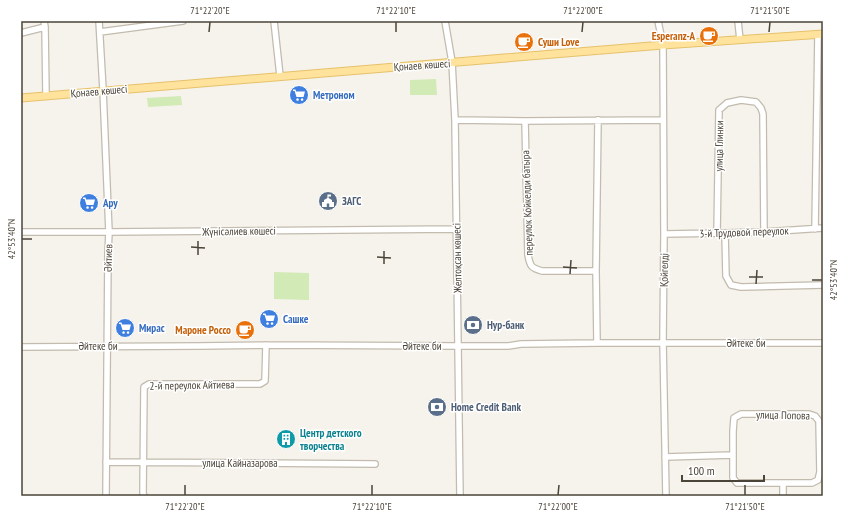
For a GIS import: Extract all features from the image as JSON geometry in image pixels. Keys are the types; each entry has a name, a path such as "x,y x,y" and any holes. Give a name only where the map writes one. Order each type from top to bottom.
{"main road":[{"name":"Қонаев көшесі","path":"21,98 103,90 662,45 821,34"}],"street":[{"name":"Әйтиев","path":"99,21 109,232 106,496"},
{"path":"100,32 183,21"},
{"path":"274,21 280,76"},
{"name":"Желтоқсан көшесі","path":"445,21 452,62 455,120 460,496"},
{"name":"Қойгелді","path":"658,21 662,45 664,234 663,343 666,496"},
{"path":"738,21 740,40"},
{"path":"21,33 44,24 46,95"},
{"path":"815,228 821,34"},
{"name":"улица Глинки","path":"717,233 719,110 727,103 741,100 756,102 761,108 764,232"},
{"path":"455,120 663,120"},
{"path":"597,343 596,271 598,120"},
{"name":"переулок Койкелди батыра","path":"525,121 528,256 530,264 535,269 542,271 596,271"},
{"name":"3-й Трудовой переулок","path":"664,234 725,234 823,228"},
{"name":"Жүнісәлиев көшесі","path":"21,232 456,229"},
{"path":"725,234 726,276 731,285 741,287 823,285"},
{"name":"Әйтеке би","path":"21,347 266,345 508,346 521,344 597,343 823,342"},
{"name":"2-й переулок Айтиева","path":"144,496 144,386 149,384 260,384 265,381 266,345"},
{"name":"улица Попова","path":"741,414 809,414 815,416 819,421 820,472 818,480 812,483 736,483 733,478 733,455 734,418 741,414"},
{"path":"665,457 733,455"},
{"name":"улица Кайназарова","path":"106,462 375,464"},
{"path":"783,483 783,496"}],"green space":[{"path":"436,79 437,95 410,95 410,80"},
{"path":"181,96 182,105 148,107 147,98"},
{"path":"274,272 309,273 309,300 274,299"}],"place":[{"name":"Esperanz-A","path":"709,36"},
{"name":"Суши Love","path":"524,42"},
{"name":"Метроном","path":"299,95"},
{"name":"ЗАГС","path":"328,201"},
{"name":"Ару","path":"89,203"},
{"name":"Сашке","path":"269,319"},
{"name":"Нур-банк","path":"473,325"},
{"name":"Мирас","path":"125,328"},
{"name":"Мароне Россо","path":"245,330"},
{"name":"Home Credit Bank","path":"437,407"},
{"name":"Центр детского творчества","path":"286,439"}]}
